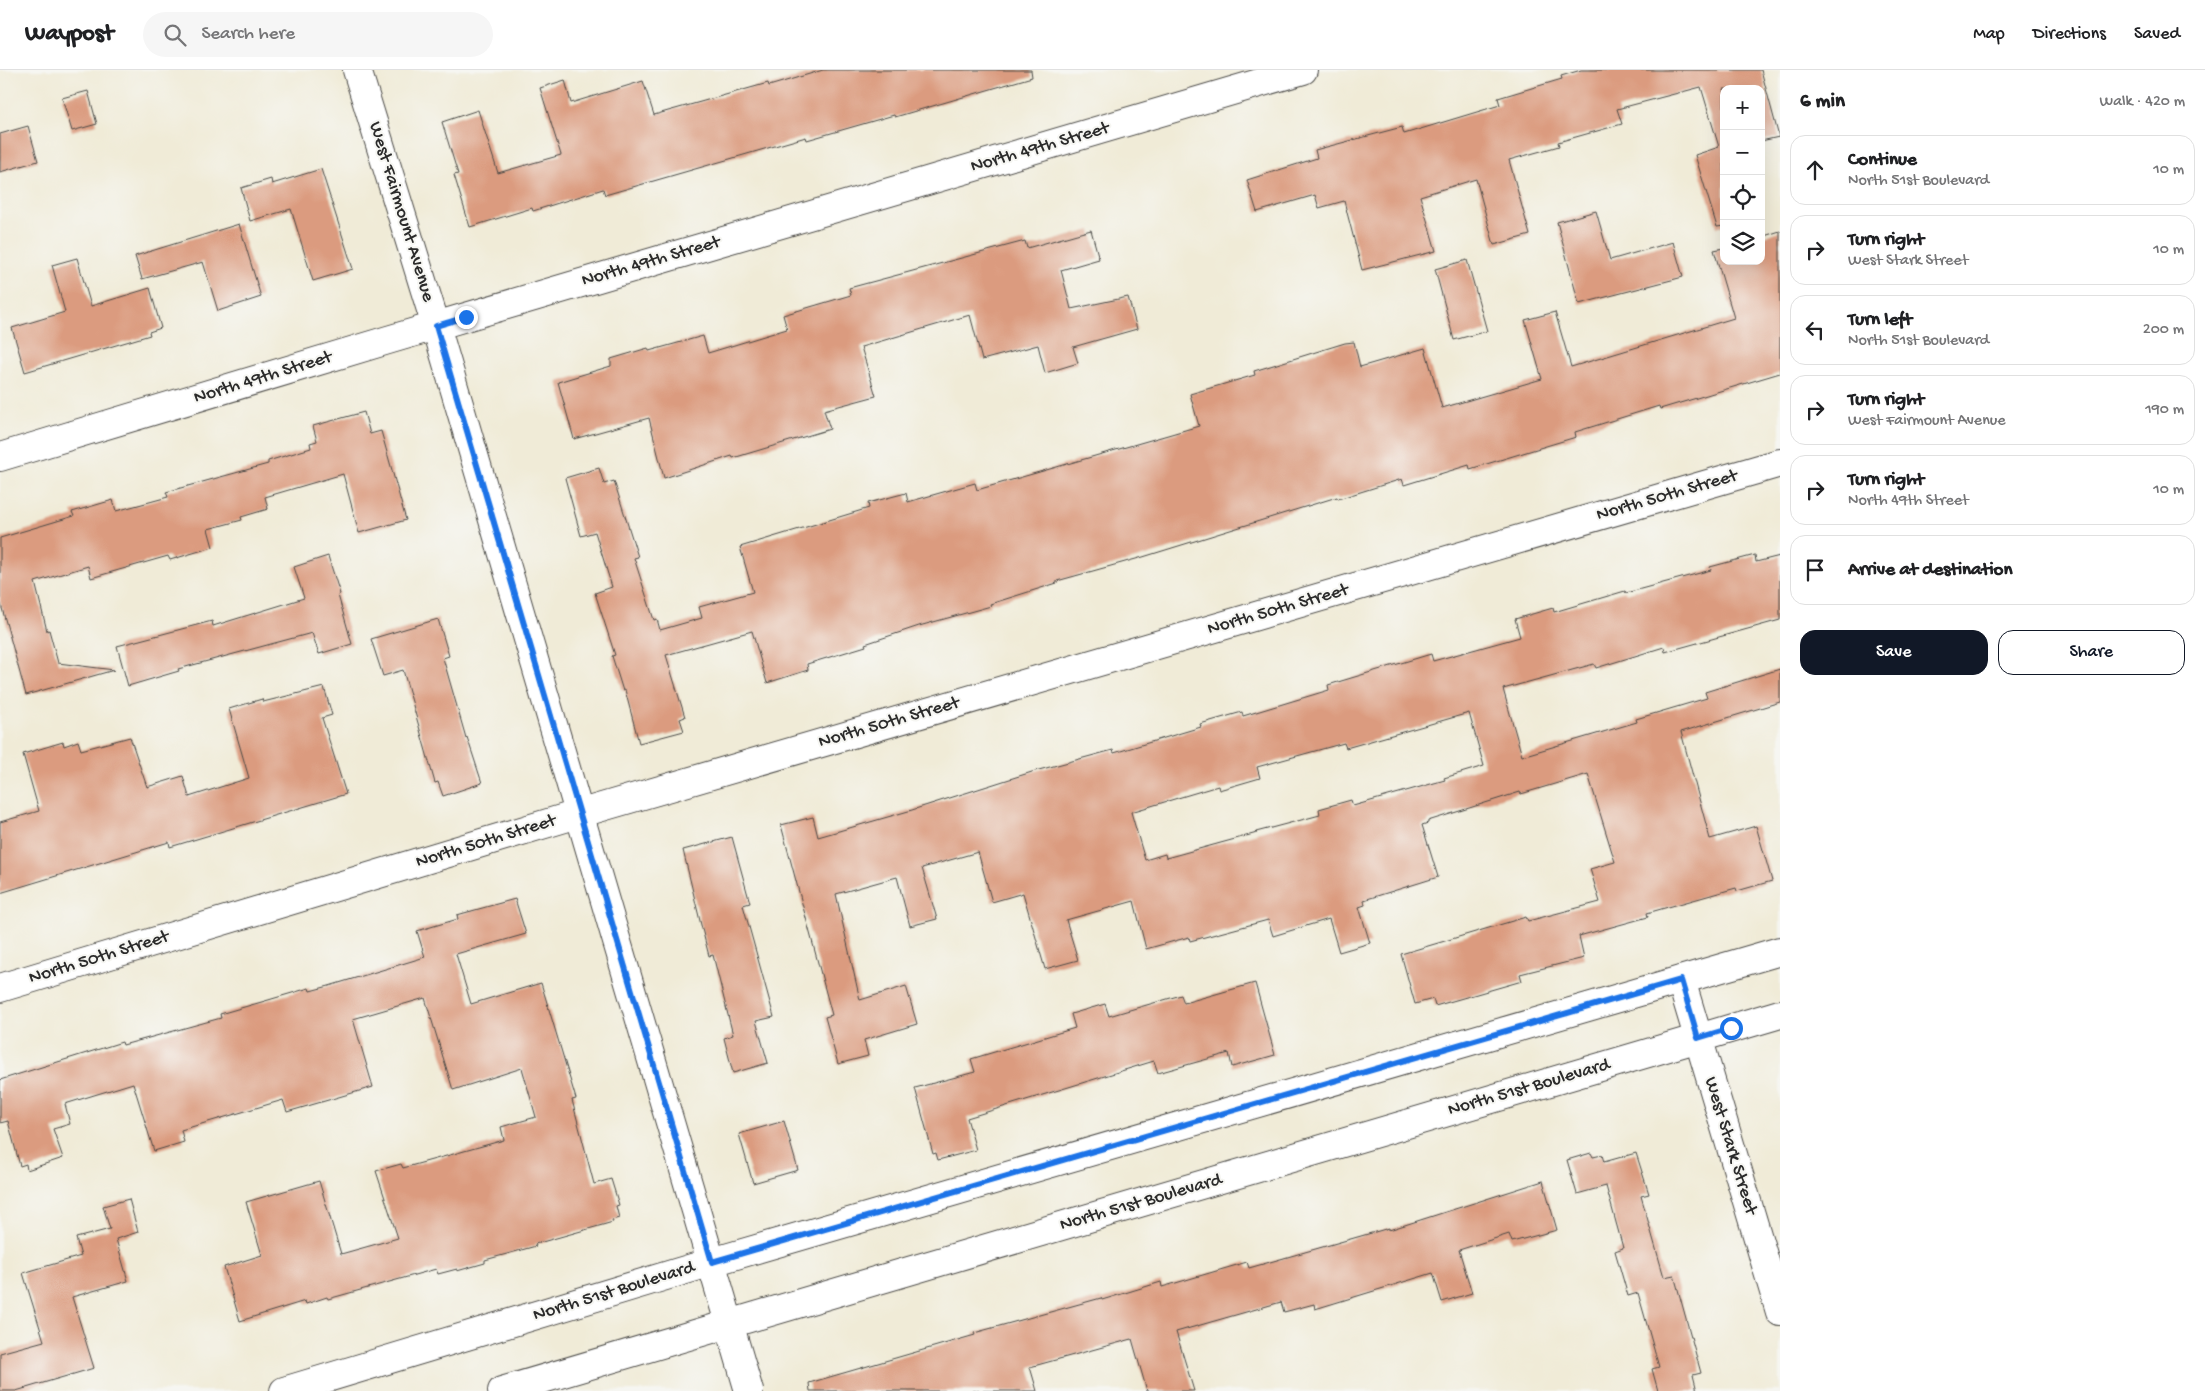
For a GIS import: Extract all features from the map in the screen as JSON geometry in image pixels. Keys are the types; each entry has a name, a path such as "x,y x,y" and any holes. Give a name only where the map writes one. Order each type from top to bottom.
{"street":[{"name":"West Fairmount Avenue","path":"357,70 436,326 749,1391"},
{"name":"North 49th Street","path":"0,457 436,326 1304,70"},
{"name":"North 50th Street","path":"0,988 578,814 1780,463"},
{"name":"North 51st Boulevard","path":"284,1391 712,1262 1780,951"},
{"name":"West Stark Street","path":"1681,980 1780,1312"},
{"name":"North 51st Boulevard","path":"502,1391 1780,1014"}],"building":[{"path":"823,70 1031,70 1032,77 895,117 894,115 807,140 806,137 605,195 603,189 533,211 532,208 470,227 454,175 458,174 442,122 478,110 498,173 561,155 540,88 565,80 571,103 643,81 654,115 768,83 769,86"},
{"path":"1581,70 1761,70 1779,137 1765,140 1765,85 1720,85 1720,227 1717,227 1695,155 1719,147 1701,87 1617,109 1622,124 1558,142 1559,146 1509,160 1530,235 1494,245 1476,179 1420,196 1436,251 1362,270 1344,201 1319,208 1315,195 1257,212 1247,180 1317,158 1315,150 1402,127 1404,134 1500,105 1498,98 1562,79 1561,76"},
{"path":"88,91 97,124 72,131 62,98"},
{"path":"28,126 38,161 0,172 0,134"},
{"path":"321,169 353,269 313,281 291,209 250,221 241,188 271,179 272,184"},
{"path":"1596,211 1610,260 1673,242 1683,277 1579,304 1557,222"},
{"path":"239,224 261,297 218,311 203,262 142,279 135,256"},
{"path":"1091,230 1099,259 1061,270 1071,309 1128,297 1137,329 1073,347 1078,363 1045,373 1038,345 982,360 970,315 861,347 876,396 824,410 830,429 733,458 732,456 664,478 649,418 574,439 558,382 611,366 611,359 648,348 649,351 703,336 708,353 787,329 783,315 851,295 849,288 1025,241 1027,248"},
{"path":"1780,231 1780,373 1660,409 1659,406 1575,432 1576,437 1470,469 1469,465 1404,485 1402,479 1057,581 1057,583 990,604 991,606 919,626 865,644 866,646 807,664 808,670 767,683 752,631 666,655 685,717 680,719 684,731 639,743 625,690 623,691 612,656 615,655 595,593 612,587 595,532 581,536 565,478 599,468 604,484 614,481 638,557 634,558 654,620 657,619 660,630 702,618 699,607 753,592 740,547 869,508 868,503 906,493 908,502 975,483 977,490 1199,426 1190,394 1255,375 1254,371 1345,343 1354,342 1360,367 1425,348 1442,408 1542,379 1525,320 1555,312 1571,367 1734,318 1714,250 1720,249 1720,265 1765,265 1765,236"},
{"path":"77,258 91,306 150,288 161,328 149,332 150,335 25,372 12,328 65,312 52,265"},
{"path":"1467,260 1487,331 1454,340 1435,269"},
{"path":"364,412 370,434 381,431 406,520 359,533 343,474 265,497 268,509 241,517 242,520 208,529 213,547 170,560 168,556 91,578 88,566 35,582 47,631 49,630 58,663 114,670 26,695 0,601 0,538 74,516 72,512 113,500 116,511 168,497 166,492 268,464 268,461 311,448 310,443 317,441 313,426"},
{"path":"1755,555 1756,562 1780,556 1780,620 1665,652 1664,647 1596,668 1594,664 1503,689 1522,756 1637,722 1636,719 1707,698 1705,692 1780,669 1780,702 1681,732 1710,839 1756,826 1772,881 1737,891 1736,888 1647,913 1648,917 1579,936 1584,958 1520,974 1522,981 1435,1006 1433,999 1415,1004 1401,954 1526,917 1528,921 1600,902 1590,869 1615,862 1588,774 1521,794 1520,792 1428,821 1428,823 1422,825 1438,877 1364,900 1365,905 1359,907 1370,943 1339,952 1329,919 1273,936 1268,920 1190,941 1189,937 1146,949 1134,901 1066,920 1078,960 1045,969 1023,893 992,902 978,852 922,868 937,919 910,926 897,877 836,894 860,1000 906,986 917,1024 864,1040 868,1056 838,1064 825,1017 832,1015 781,825 813,817 818,837 912,810 1035,771 1113,750 1114,753 1201,727 1200,724 1242,712 1243,716 1329,690 1328,685 1431,654 1433,661 1520,637 1515,619 1553,608 1554,612 1625,591 1626,593 1711,570 1710,567","holes":["1469,713 1484,766 1444,778 1445,780 1353,806 1351,800 1319,809 1320,815 1166,858 1165,854 1145,860 1131,812 1218,786 1219,790 1260,778 1257,767 1344,743 1346,748"]},
{"path":"328,556 340,594 338,595 352,644 319,654 312,633 178,669 179,671 128,686 117,646 212,621 213,626 304,598 294,567"},
{"path":"438,619 449,656 443,658 466,738 482,783 443,796 438,782 435,783 403,670 383,676 371,639"},
{"path":"324,687 332,715 322,718 346,794 170,847 169,842 0,893 0,822 39,811 23,754 63,742 64,746 78,741 81,750 130,737 147,787 183,776 189,797 249,778 229,709 262,699 263,702"},
{"path":"732,837 750,903 743,905 774,1017 756,1021 768,1063 733,1073 724,1038 733,1035 713,955 709,956 683,850"},
{"path":"515,899 526,934 456,954 471,1004 541,983 576,1099 572,1100 594,1184 611,1179 619,1205 616,1206 619,1218 612,1220 613,1222 535,1244 536,1246 485,1260 485,1263 457,1271 457,1269 438,1274 436,1269 328,1299 327,1297 306,1304 305,1301 240,1321 224,1267 262,1255 246,1202 319,1181 341,1254 398,1238 376,1171 401,1164 403,1168 504,1140 501,1127 536,1117 522,1068 453,1090 425,998 353,1019 373,1087 287,1112 283,1100 181,1130 184,1142 154,1151 133,1083 65,1104 70,1124 53,1129 63,1158 27,1170 26,1164 20,1166 8,1121 0,1123 0,1080 122,1042 123,1045 221,1018 220,1014 309,988 310,991 329,986 425,957 417,931 458,919 457,915"},
{"path":"1255,983 1275,1055 1232,1067 1229,1053 1158,1073 1154,1061 967,1118 976,1150 938,1160 936,1153 933,1154 915,1088 975,1072 971,1059 1075,1028 1071,1014 1105,1004 1109,1016 1181,995 1184,1003"},
{"path":"784,1121 798,1170 753,1183 739,1134"},
{"path":"1591,1153 1593,1157 1602,1155 1604,1162 1636,1153 1649,1194 1641,1196 1664,1277 1674,1275 1701,1373 1693,1375 1697,1391 1658,1391 1652,1369 1659,1367 1638,1293 1628,1296 1615,1251 1623,1248 1606,1186 1577,1194 1567,1160"},
{"path":"1543,1181 1557,1230 1512,1242 1509,1234 1459,1250 1472,1293 1442,1302 1433,1273 1315,1309 1314,1304 1284,1312 1281,1302 1176,1332 1194,1391 1147,1391 1132,1339 1030,1367 1037,1391 810,1391 809,1383 975,1335 974,1333 1101,1298 1102,1300 1161,1282 1162,1287 1247,1262 1249,1268 1389,1228 1389,1230"},
{"path":"129,1199 138,1232 116,1239 128,1281 72,1297 94,1368 16,1391 0,1391 0,1353 44,1341 23,1273 81,1256 76,1238 110,1229 103,1206"}],"route":[{"path":"466,317 436,326 578,814 712,1262 1681,980 1698,1038 1731,1028"}]}
